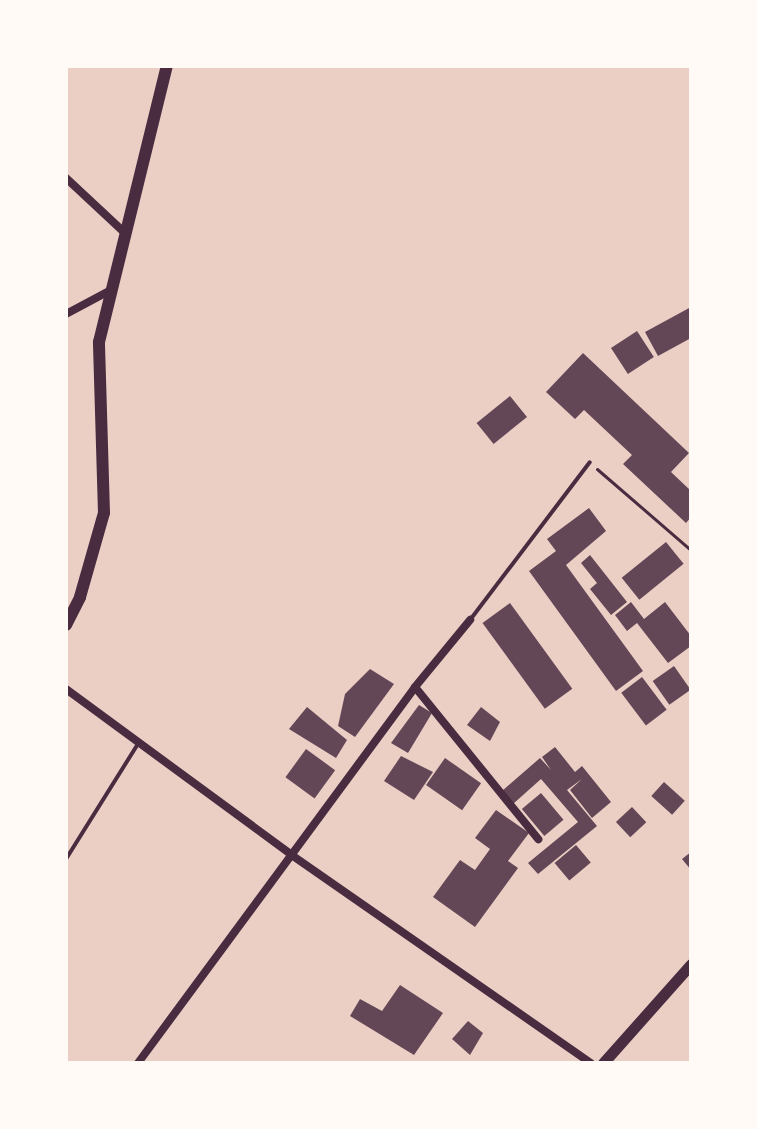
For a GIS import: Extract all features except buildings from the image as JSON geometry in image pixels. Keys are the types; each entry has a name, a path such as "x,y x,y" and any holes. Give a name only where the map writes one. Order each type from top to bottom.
{"main road":[{"path":"66,625 104,513 99,342 167,66"}],"street":[{"path":"66,178 125,233"},
{"path":"66,314 111,290"},
{"path":"138,1063 415,687 470,620"},
{"path":"415,687 538,839"},
{"path":"66,689 141,740 293,856 591,1063"},
{"path":"603,1063 691,964"}],"lane":[{"path":"470,620 590,462"},
{"path":"66,859 141,740"}],"path":[{"path":"590,462 691,550"}],"shaded area":[{"path":"66,66 691,66 691,1063 66,1063"}]}
